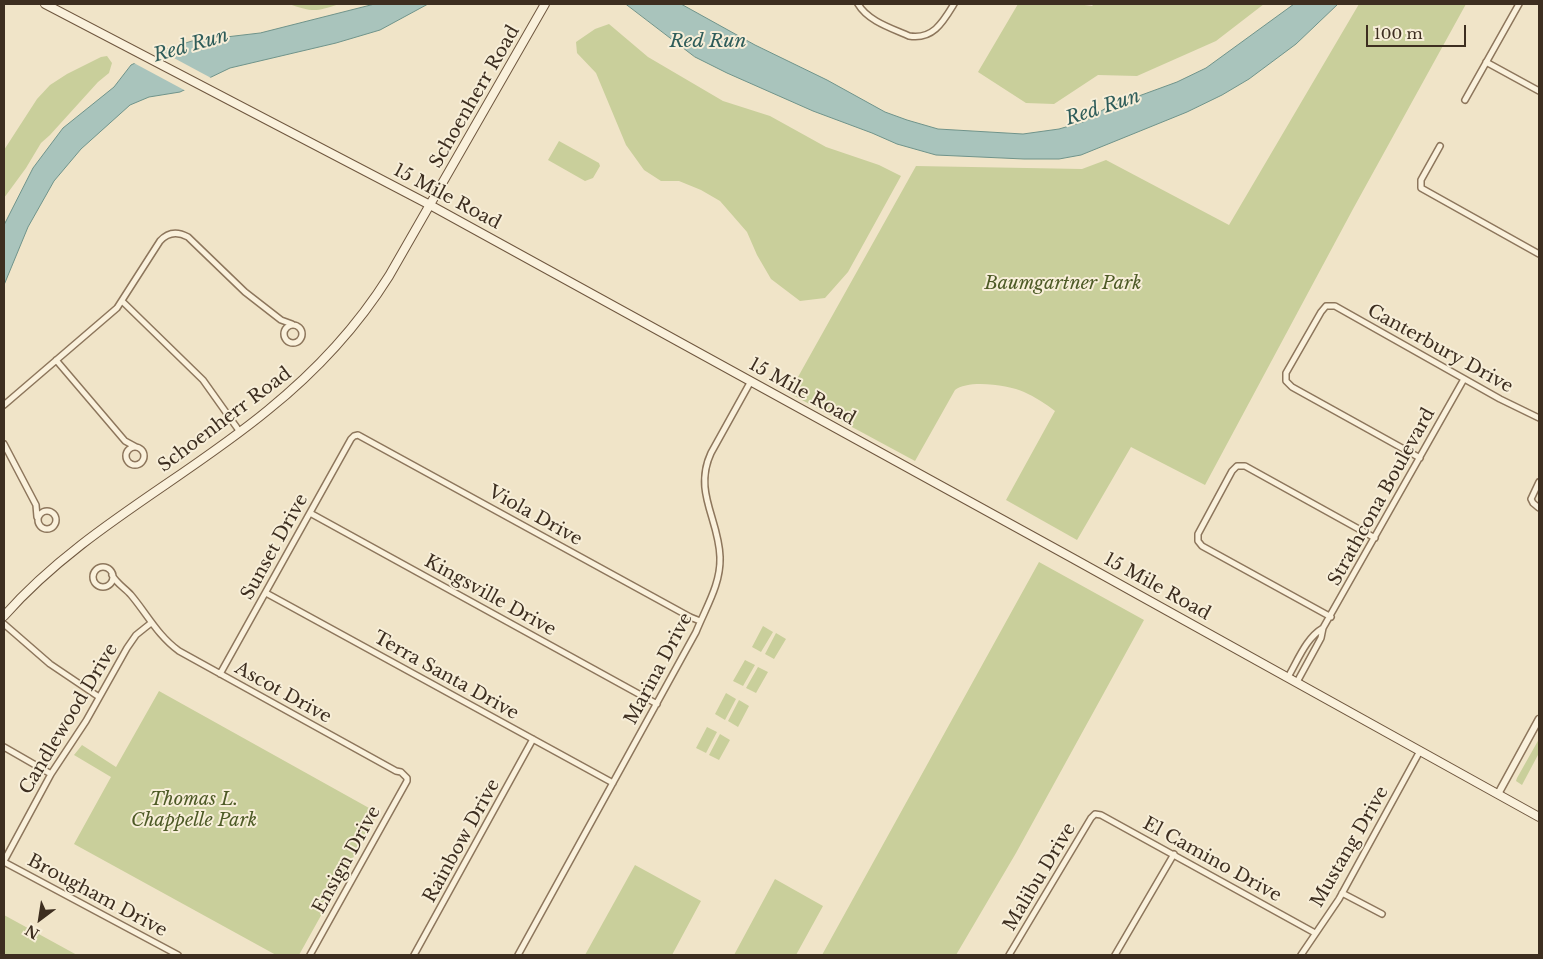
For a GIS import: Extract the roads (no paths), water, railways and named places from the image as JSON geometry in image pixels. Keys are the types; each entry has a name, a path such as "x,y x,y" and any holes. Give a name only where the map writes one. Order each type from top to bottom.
{"main road":[{"name":"15 Mile Road","path":"45,4 430,205 1539,817"},
{"name":"Schoenherr Road","path":"4,616 47,572 82,544 268,410 300,382 351,328 385,283 546,4"}],"street":[{"path":"858,4 871,18 909,36 916,37 934,31 943,22 954,4"},
{"path":"1465,100 1519,4"},
{"path":"1486,62 1539,91"},
{"path":"1440,146 1421,180 1420,185 1424,190 1539,254"},
{"path":"4,405 117,308 160,241 169,233 176,232 188,237 244,292 281,320 298,326 302,331 300,340 294,343 288,342 284,337 281,320"},
{"path":"122,301 203,380 240,432"},
{"name":"Canterbury Drive","path":"1420,458 1292,387 1286,381 1286,374 1326,306 1335,306 1464,379 1539,418"},
{"path":"284,331 287,326 292,324"},
{"path":"56,360 125,441 142,449 145,455 142,464 135,466 126,459 125,441"},
{"name":"Strathcona Boulevard","path":"1288,677 1304,648 1315,633 1323,628 1331,618 1464,379"},
{"name":"Marina Drive","path":"518,955 657,704 716,588 720,569 720,556 705,493 704,476 706,464 751,381"},
{"name":"Viola Drive","path":"356,435 362,436 700,621"},
{"name":"Sunset Drive","path":"220,674 351,439 356,435"},
{"path":"4,444 36,505 37,523 41,528 47,530 53,527 56,519 53,513 36,505"},
{"path":"126,453 130,448 136,447"},
{"path":"1331,618 1202,546 1198,541 1198,534 1232,472 1237,466 1245,466 1376,538"},
{"path":"1539,482 1531,498 1533,503 1539,508"},
{"path":"38,517 41,512 47,510"},
{"name":"Kingsville Drive","path":"310,513 657,704"},
{"path":"110,584 112,575 109,570 103,568 97,570 94,582 99,586 120,585"},
{"name":"Ascot Drive","path":"112,575 131,594 165,641 175,648 396,771 402,772 407,778"},
{"name":"Terra Santa Drive","path":"266,592 613,784"},
{"name":"Candlewood Drive","path":"4,861 51,774 86,721 136,635 151,623"},
{"path":"4,624 50,664 100,697"},
{"name":"Strathcona Boulevard","path":"1297,682 1321,638 1323,628"},
{"path":"1304,648 1313,654"},
{"path":"1498,794 1539,719"},
{"name":"Rainbow Drive","path":"414,955 533,739"},
{"path":"4,748 51,774"},
{"name":"Mustang Drive","path":"1301,955 1342,893 1420,751"},
{"name":"Ensign Drive","path":"310,955 407,778"},
{"name":"El Camino Drive","path":"1095,814 1101,815 1174,854 1315,934"},
{"name":"Malibu Drive","path":"1009,955 1095,814"},
{"path":"1115,955 1174,854"},
{"name":"Brougham Drive","path":"4,861 178,955"},
{"path":"1342,893 1382,914"}],"water":[{"name":"Red Run","path":"375,4 428,4 380,30 336,43 230,68 180,92 149,97 130,105 81,149 54,181 28,227 4,285 4,225 33,168 63,128 114,87 131,65 163,50 192,41 260,33"},
{"name":"Red Run","path":"626,4 681,4 755,45 827,80 885,112 907,120 938,129 1023,134 1059,129 1083,122 1106,108 1177,82 1206,68 1294,4 1338,4 1296,44 1249,79 1222,95 1187,112 1081,155 1059,159 1024,159 936,155 897,144 813,111 695,57"}],"park label":[{"name":"Baumgartner Park","path":"1063,284"},
{"name":"Thomas L. Chappelle Park","path":"194,810"}]}
